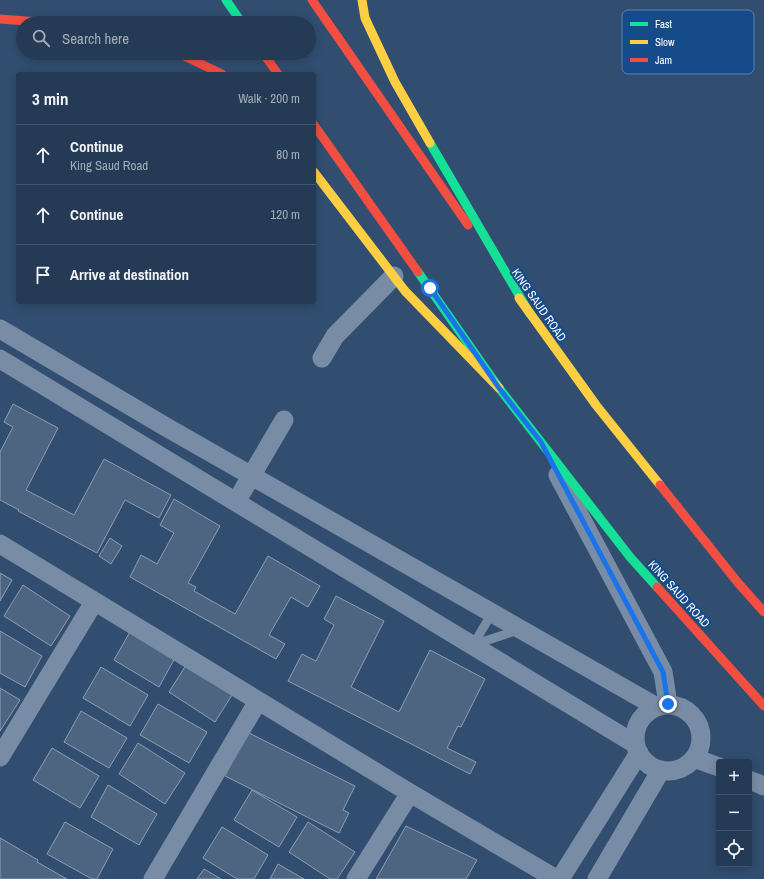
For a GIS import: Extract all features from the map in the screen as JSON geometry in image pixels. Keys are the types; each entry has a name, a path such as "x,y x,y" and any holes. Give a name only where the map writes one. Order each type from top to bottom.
{"main road":[{"path":"226,0 237,16"},
{"name":"KING SAUD ROAD","path":"312,0 530,314 596,405 739,584 764,612"},
{"path":"362,0 365,18 395,82 530,314"},
{"path":"0,19 16,20"},
{"path":"193,60 218,72"},
{"path":"268,60 277,72"},
{"name":"KING SAUD ROAD","path":"316,128 499,388 630,557 764,706"},
{"path":"316,175 405,291 499,388"}],"street":[{"path":"322,358 335,336 394,276"},
{"path":"0,329 166,427 520,629 661,705 678,706 687,710 695,718 700,727 701,738 699,748 694,758 688,764 679,769 670,771 652,767 644,761 637,749 635,733 639,722 646,713 661,705"},
{"path":"0,360 236,502 637,749"},
{"path":"236,502 284,420"},
{"path":"541,442 663,672 661,705"},
{"path":"0,544 410,793 556,879"},
{"path":"0,757 94,602"},
{"path":"153,879 258,700"},
{"path":"560,879 637,749"},
{"path":"694,758 716,766"},
{"path":"597,879 661,770"},
{"path":"752,781 764,786"},
{"path":"356,879 410,793"}],"lane":[{"path":"492,613 473,646 520,629"}],"building":[{"path":"13,404 58,428 26,490 74,515 104,459 171,495 159,518 125,500 97,553 0,500 0,452 13,427 4,422"},
{"path":"174,499 220,526 188,583 196,587 194,591 235,614 268,556 320,586 308,607 291,597 269,635 285,644 276,659 130,577 141,555 157,564 174,533 160,525"},
{"path":"110,538 122,546 111,564 99,556"},
{"path":"0,573 12,580 0,601"},
{"path":"23,585 70,616 51,646 4,616"},
{"path":"336,596 384,621 351,687 399,712 430,650 485,679 461,727 458,726 447,748 476,762 470,774 288,681 302,654 316,661 334,625 324,619"},
{"path":"131,630 176,656 159,687 114,660"},
{"path":"0,631 42,656 25,687 0,673"},
{"path":"188,662 234,692 215,722 169,692"},
{"path":"101,667 148,695 130,726 83,698"},
{"path":"0,688 20,700 0,731"},
{"path":"158,704 207,732 189,763 140,735"},
{"path":"81,711 127,738 109,768 64,742"},
{"path":"247,732 355,786 343,810 349,813 339,833 225,776"},
{"path":"138,743 185,773 165,804 119,774"},
{"path":"52,748 99,776 80,808 33,780"},
{"path":"108,785 157,814 139,845 91,817"},
{"path":"252,790 297,817 279,847 234,820"},
{"path":"65,822 113,849 97,879 92,879 47,854"},
{"path":"308,822 355,852 337,879 330,879 289,852"},
{"path":"406,826 477,860 466,879 376,879"},
{"path":"222,827 268,855 254,879 237,879 203,858"},
{"path":"0,838 38,860 37,862 67,879 0,879"},
{"path":"278,864 304,879 270,879"},
{"path":"204,869 221,879 197,879"}],"traffic: fast":[{"path":"226,0 237,16"},
{"path":"430,143 530,314"},
{"path":"418,272 499,388 630,557 657,587"}],"traffic: slow":[{"path":"362,0 365,18 395,82 430,143"},
{"path":"316,175 405,291 499,388"},
{"path":"519,298 596,405 660,485"}],"traffic: jam":[{"path":"312,0 468,225"},
{"path":"0,19 16,20"},
{"path":"193,60 218,72"},
{"path":"268,60 277,72"},
{"path":"316,128 418,272"},
{"path":"660,485 739,584 764,612"},
{"path":"657,587 764,706"}],"route":[{"path":"430,288 499,388 541,442 663,672 668,704"}]}
